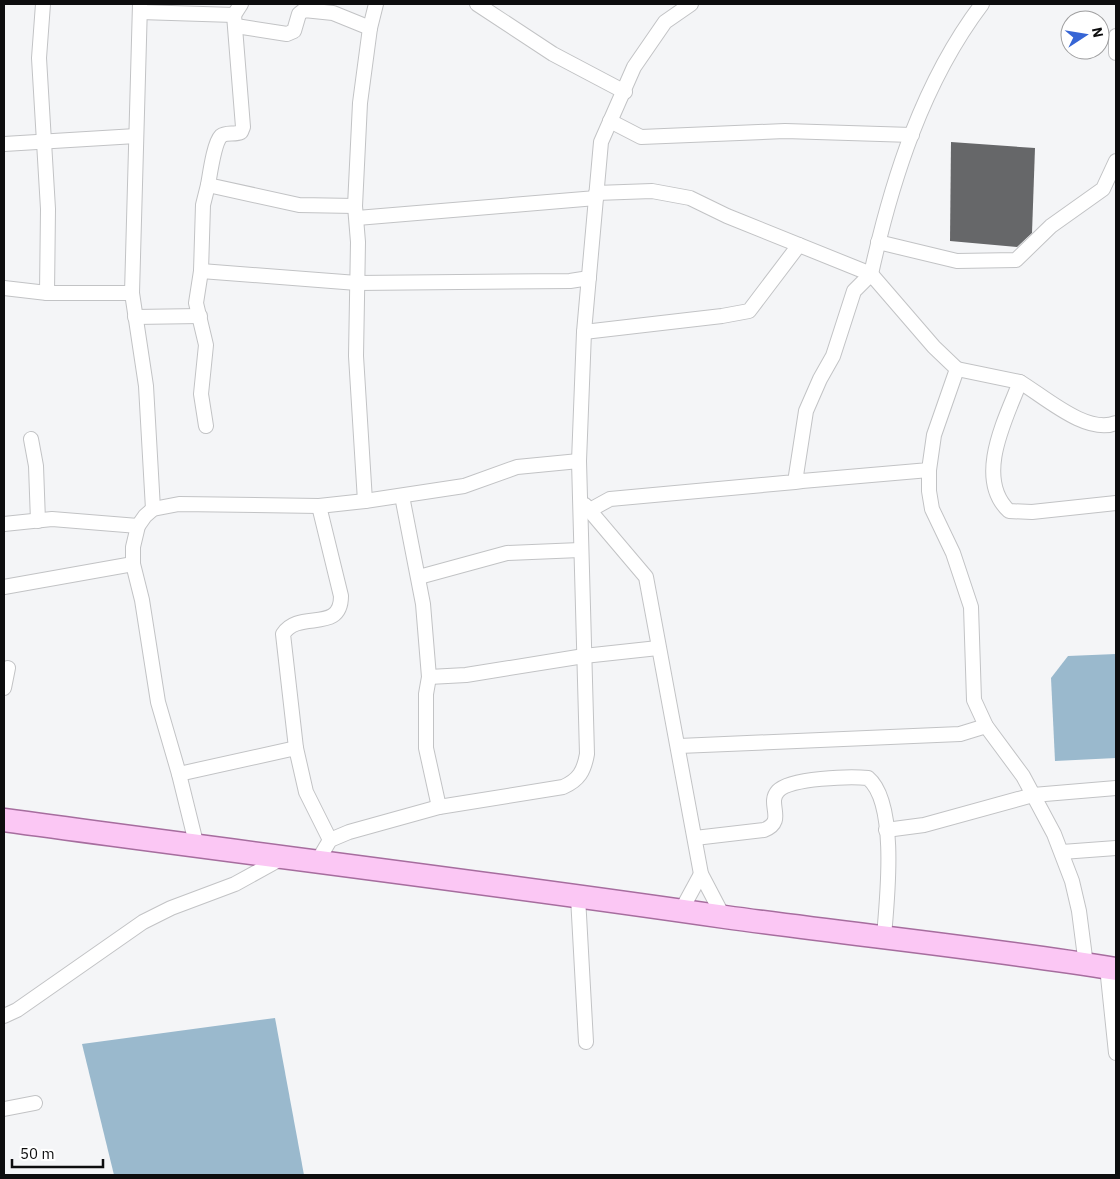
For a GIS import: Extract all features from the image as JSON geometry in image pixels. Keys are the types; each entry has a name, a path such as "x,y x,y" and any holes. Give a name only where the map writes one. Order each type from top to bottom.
{"main road":[{"path":"4,820 578,898 682,909 723,916 884,936 1103,967"}],"street":[{"path":"42,4 39,58 48,209 47,293"},
{"path":"365,501 356,356 356,212 360,103 370,28 376,4"},
{"path":"478,4 552,54 625,92"},
{"path":"317,862 330,840 349,832 439,807 563,787 574,782 585,765 587,754 579,461 584,332 601,142 625,92 634,66 665,22 691,4"},
{"path":"795,482 806,412 833,356 854,291 871,274 878,242 912,135 925,102 958,36 982,4"},
{"path":"153,508 146,386 132,293 137,61 140,8 237,15 287,34 294,31 297,27 299,14 304,10 333,13 370,28"},
{"path":"206,426 201,394 206,345 196,303 202,271 202,220 208,184 220,139 226,134 236,135 241,132 243,127 237,15"},
{"path":"1116,36 1116,53"},
{"path":"610,121 641,137 785,131 912,135"},
{"path":"4,144 136,136"},
{"path":"878,242 957,261 1016,260 1051,226 1103,188 1116,161"},
{"path":"208,184 299,205 356,212 596,198 596,192"},
{"path":"596,192 652,191 690,198 871,274 934,347 958,369 1020,382 1092,425 1116,423"},
{"path":"584,332 722,316 749,311 799,245"},
{"path":"202,271 357,283 570,281 588,278"},
{"path":"4,288 47,293 132,293"},
{"path":"135,317 200,316"},
{"path":"958,369 934,434 928,470 928,491 932,508 953,553 971,607 974,700 986,726 1013,761 1034,794 1062,852 1072,881 1079,912 1103,967 1116,1053"},
{"path":"1020,382 998,439 994,456 995,483 1004,506 1009,511 1017,512 1116,503"},
{"path":"31,439 36,466 38,521"},
{"path":"197,846 158,702 142,600 133,564 133,547 138,526 153,508 179,504 319,506 365,501 464,486 517,467 579,461"},
{"path":"590,510 610,499 710,488 928,470"},
{"path":"402,496 419,577 429,677 426,694 426,739 439,807"},
{"path":"580,499 646,577 658,648 679,746 701,874 723,916"},
{"path":"319,506 341,596 341,607 336,614 327,619 300,622 288,627 283,634 296,748 306,792 330,840"},
{"path":"4,524 38,521 86,521 138,526"},
{"path":"419,577 507,553 580,550"},
{"path":"4,587 133,564"},
{"path":"429,677 466,675 584,656 658,648"},
{"path":"4,688 8,668"},
{"path":"679,746 960,734 986,726"},
{"path":"179,774 296,748"},
{"path":"695,838 764,830 772,827 775,822 774,798 777,792 784,787 803,782 868,778 877,788 886,830 890,863 884,936"},
{"path":"886,830 924,825 1034,794 1116,788"},
{"path":"1062,852 1116,848"},
{"path":"4,1016 17,1010 143,922 171,908 235,884 283,858"},
{"path":"682,909 701,874"},
{"path":"578,898 586,1042"},
{"path":"4,1110 35,1103"}],"water":[{"path":"1116,654 1116,758 1055,761 1051,678 1068,656"},
{"path":"275,1018 304,1175 114,1175 82,1044"}],"building":[{"path":"951,142 1035,148 1032,233 1017,247 950,241"}]}
